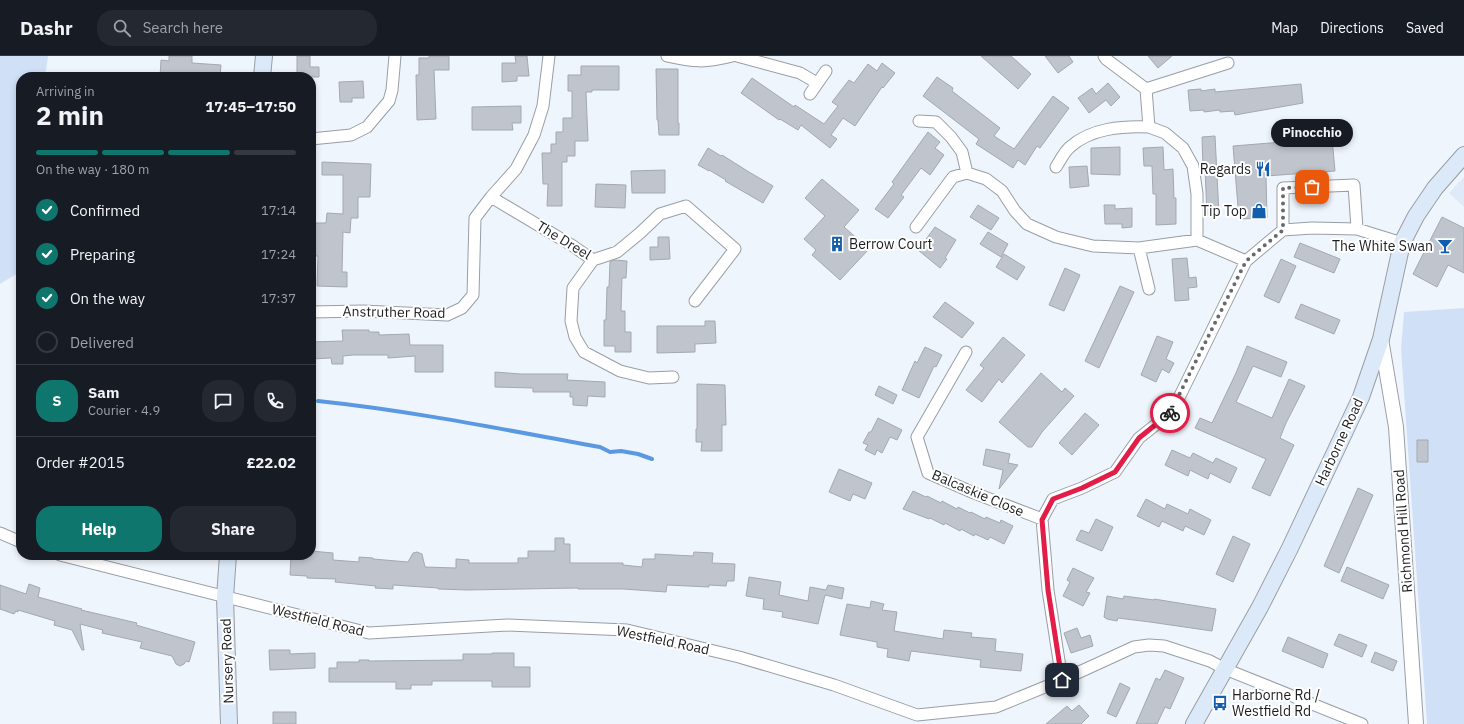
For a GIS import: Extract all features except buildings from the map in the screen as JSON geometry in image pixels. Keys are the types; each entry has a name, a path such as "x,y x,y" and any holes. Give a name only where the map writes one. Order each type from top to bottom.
{"main road":[{"path":"262,72 264,56"},
{"name":"Harborne Road","path":"1194,724 1260,607 1361,397 1381,339 1402,243 1416,216 1435,188 1464,155"},
{"name":"Nursery Road","path":"228,560 225,597 229,724"}],"street":[{"path":"316,138 351,135 367,127 389,101 392,90 395,56"},
{"name":"Anstruther Road","path":"316,312 447,315 462,308 473,295 475,218 516,168 534,135 543,106 549,56"},
{"path":"667,56 696,62 717,60 732,56"},
{"path":"737,56 800,73 817,83"},
{"path":"1104,56 1146,89 1149,127"},
{"path":"1146,89 1228,63"},
{"path":"810,94 826,71"},
{"path":"919,121 936,122 951,137 962,152 967,173"},
{"path":"1056,167 1070,147 1089,134 1128,126 1149,127 1165,133 1182,148 1193,166 1197,194 1197,240"},
{"path":"916,227 953,177 967,173 986,179 1002,190 1015,211 1027,224 1056,237 1093,246 1139,248 1197,240 1246,261"},
{"path":"1283,230 1283,188 1354,185 1357,229"},
{"name":"The Dreel","path":"491,197 573,246 593,260 617,252 660,214 686,206 736,249 695,301"},
{"path":"1062,680 1048,590 1042,520 1053,499 1082,488 1115,472 1139,438 1172,412 1246,261 1283,230 1312,228 1357,229 1402,243"},
{"path":"1139,248 1149,289"},
{"path":"593,260 573,288 572,321 575,337 584,352 620,371 649,378 673,377"},
{"name":"Richmond Hill Road","path":"1381,339 1396,427 1416,724"},
{"name":"Balcaskie Close","path":"966,352 917,437 928,473 1042,520"},
{"path":"0,533 16,540"},
{"name":"Westfield Road","path":"80,560 369,633 506,624 627,630 738,657 820,680 917,715 996,706 1062,680 1134,647 1149,645 1164,646 1210,660 1225,669 1362,724"}],"shaded area":[{"path":"0,56 48,56 46,72 16,72 16,274 0,284"},
{"path":"1464,177 1464,207 1449,193"},
{"path":"1464,308 1464,724 1427,724 1401,349 1404,312"}],"waterway":[{"path":"318,401 459,421 600,447 610,452 621,451 638,454 652,459"}],"way so far":[{"path":"1170,413 1172,412 1246,261 1283,230 1283,188 1312,187"}],"place":[{"name":"Regards","path":"1263,169"},
{"name":"Pinocchio","path":"1312,187"},
{"name":"Tip Top","path":"1259,211"},
{"name":"Berrow Court","path":"837,244"},
{"name":"The White Swan","path":"1445,246"},
{"name":"Harborne Rd / Westfield Rd","path":"1220,703"}],"route":[{"path":"1062,680 1048,590 1042,520 1053,499 1082,488 1115,472 1139,438 1170,413"}]}
